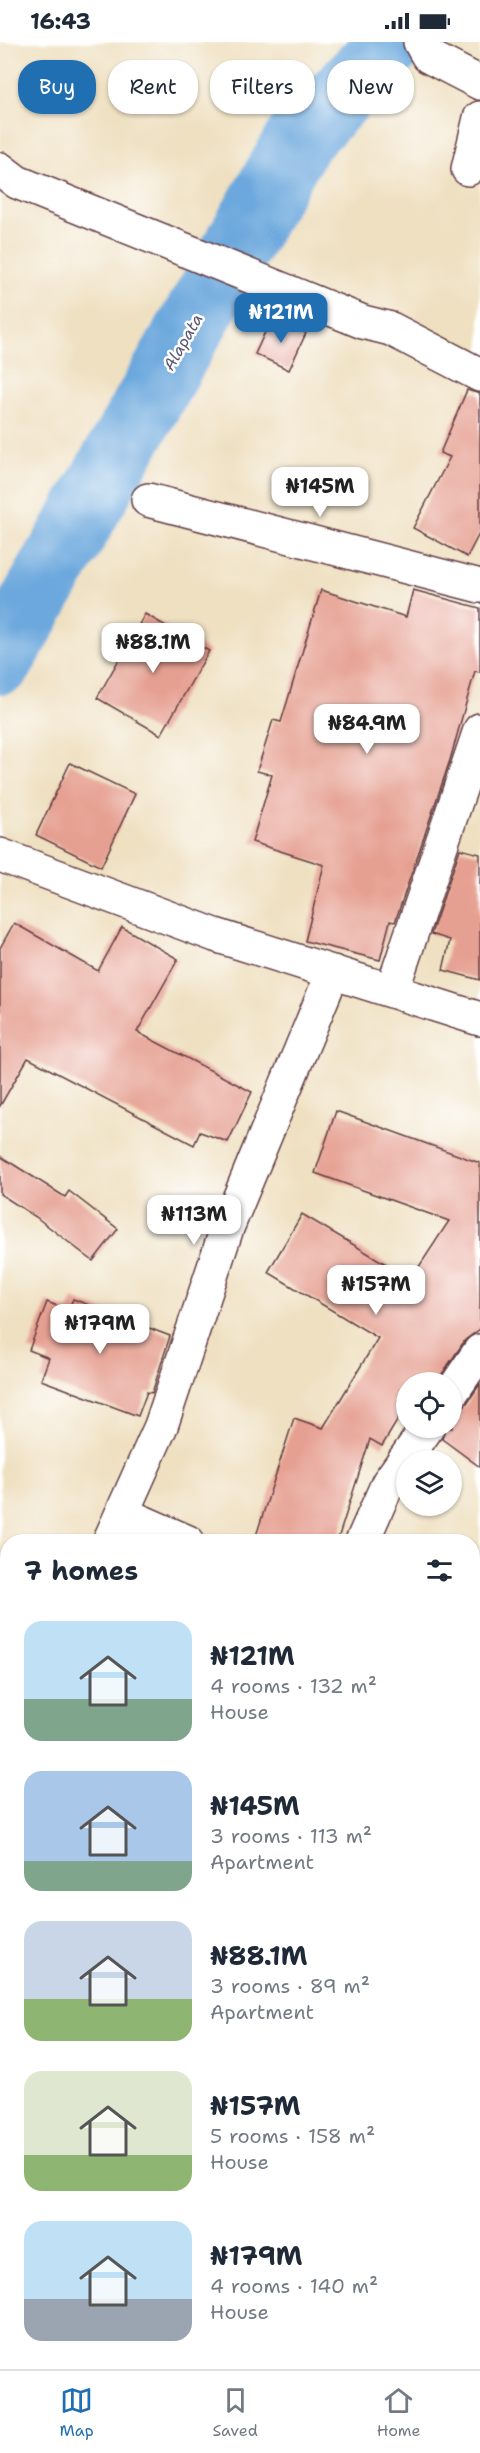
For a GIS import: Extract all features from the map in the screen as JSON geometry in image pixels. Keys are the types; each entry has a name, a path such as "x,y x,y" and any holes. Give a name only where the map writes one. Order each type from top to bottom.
{"street":[{"path":"420,42 428,56 480,83"},
{"path":"468,169 480,118"},
{"path":"0,169 28,186 363,322 391,329 480,375"},
{"path":"148,500 480,586"},
{"path":"392,991 480,730"},
{"path":"0,855 214,935 480,1019"},
{"path":"146,1534 115,1528 161,1426 227,1228 333,972"},
{"path":"462,1377 480,1351"},
{"path":"366,1534 388,1483 420,1438"}],"building":[{"path":"272,317 306,333 289,370 255,354"},
{"path":"467,390 480,394 480,532 467,557 413,528 450,457 440,453"},
{"path":"321,590 406,617 413,590 480,608 480,672 475,671 450,760 395,922 390,921 380,960 305,941 324,865 252,842 272,775 257,771 273,720 281,722"},
{"path":"145,614 209,651 161,735 97,698"},
{"path":"70,763 135,794 101,867 36,835"},
{"path":"460,849 480,854 480,980 443,970 450,940 431,934"},
{"path":"14,923 98,971 122,927 178,959 137,1032 252,1092 228,1142 200,1132 194,1145 28,1058 0,1106 0,948"},
{"path":"336,1111 480,1163 480,1329 465,1340 443,1372 396,1372 396,1423 382,1446 370,1439 340,1534 257,1534 294,1418 323,1428 378,1338 268,1272 302,1214 411,1279 449,1221 315,1173"},
{"path":"0,1156 65,1197 69,1191 118,1229 93,1261 36,1217 0,1194"},
{"path":"73,1299 170,1336 152,1393 147,1392 138,1416 41,1380 49,1358 29,1350 47,1302 68,1310"},
{"path":"480,1384 480,1467 462,1454 462,1450 457,1450 442,1439 462,1438 462,1408"}],"waterway":[{"name":"Alapata","path":"0,661 298,140 392,42"}]}
